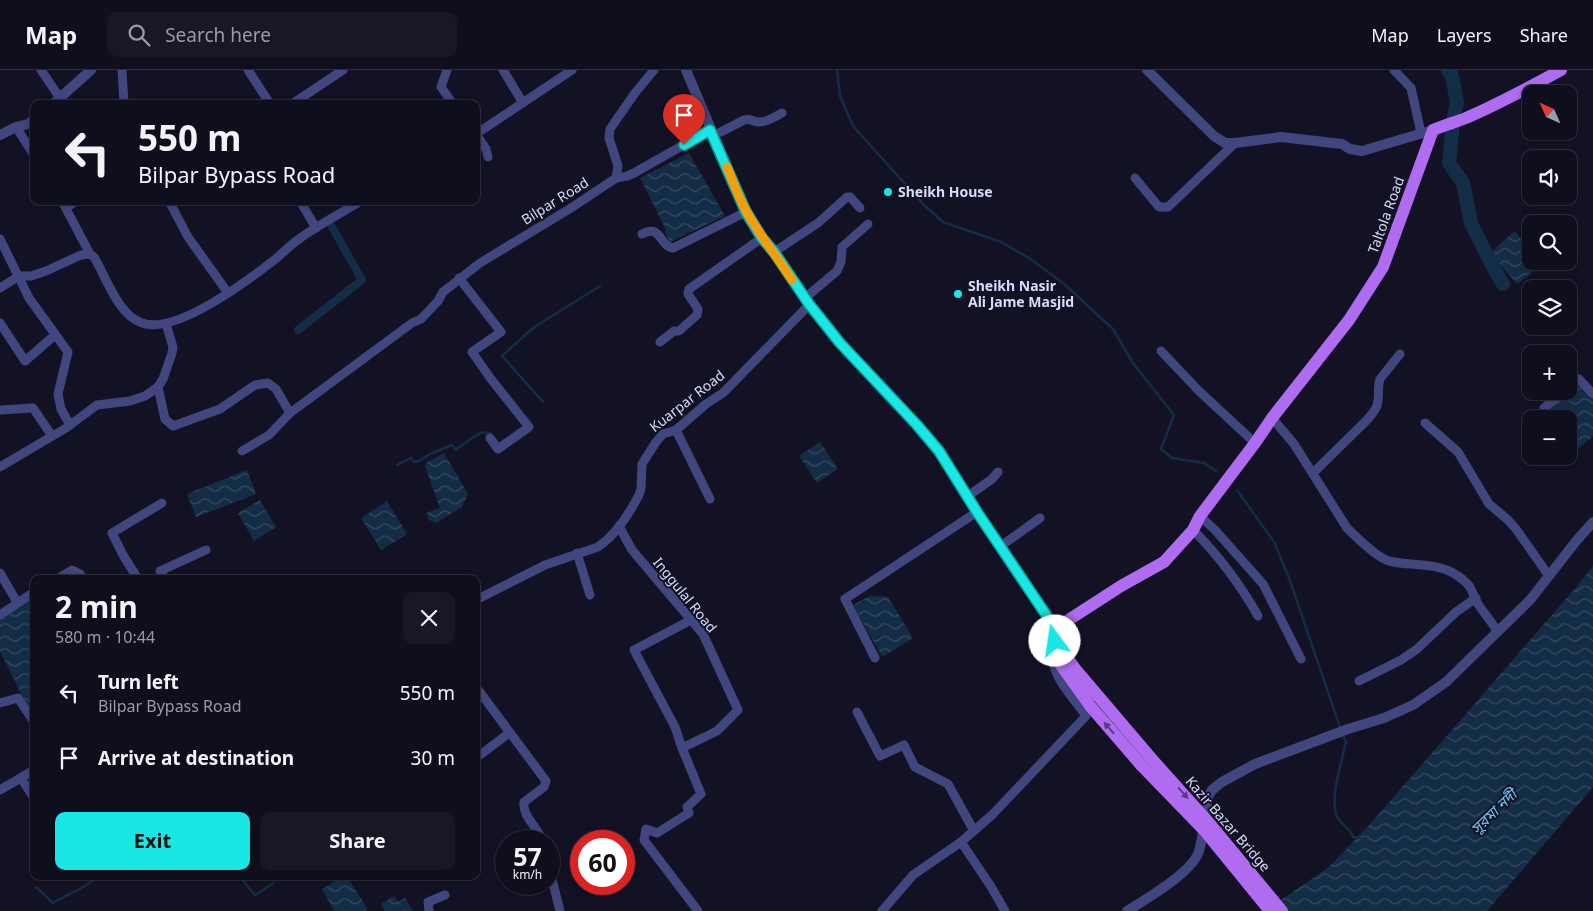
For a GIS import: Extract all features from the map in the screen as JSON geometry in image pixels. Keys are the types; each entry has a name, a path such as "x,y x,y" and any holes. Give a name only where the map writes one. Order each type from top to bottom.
{"main road":[{"path":"1427,131 1464,119 1527,89 1561,70"},
{"name":"Taltola Road","path":"1055,642 1070,619 1121,586 1164,562 1193,530 1200,516 1272,418 1349,320 1384,267 1427,131"},
{"path":"1055,642 1091,707 1145,761 1270,911"},
{"name":"Kazir Bazar Bridge","path":"1145,761 1210,824 1282,911"}],"street":[{"path":"41,70 56,100"},
{"path":"58,100 91,70"},
{"path":"122,70 124,100"},
{"path":"248,70 267,100"},
{"path":"298,100 342,70"},
{"path":"447,70 441,86 451,100"},
{"path":"503,70 523,103"},
{"path":"480,131 572,70"},
{"path":"616,178 618,166 609,138 610,129 654,70"},
{"path":"686,70 746,212 762,238 774,252 807,301 861,367 939,451 977,512 1001,546 1055,642 1052,663 1059,678 1086,716 992,815 961,842 913,875 882,911"},
{"path":"1146,70 1214,136 1225,143 1281,137 1342,144 1350,149 1362,151 1427,131 1411,88 1394,70"},
{"name":"Bilpar Road","path":"242,452 269,434 290,413 412,323 421,319 438,301 443,292 487,258 571,208 616,178 634,173 712,133 748,118 762,122 782,114"},
{"path":"0,135 30,123"},
{"path":"16,127 30,149"},
{"path":"480,140 486,149 488,157"},
{"path":"1135,178 1159,207 1168,207 1236,143"},
{"path":"774,252 818,223 847,197 850,197 860,208"},
{"path":"64,205 119,305 132,318 143,324 166,324 191,314 228,293 260,271 298,239 354,205"},
{"path":"171,205 188,237 228,293"},
{"path":"302,205 316,228"},
{"path":"642,234 652,231 657,232 666,246 673,248 746,212"},
{"name":"Kuarpar Road","path":"480,598 545,565 598,547 609,538 634,504 641,489 641,470 646,456 663,434 676,430 706,404 723,393 747,370 807,301 837,271 841,262 842,247 868,224"},
{"path":"660,342 698,315 698,309 688,292 762,238"},
{"path":"0,239 29,298 68,352 58,394 61,409 70,425"},
{"path":"0,288 19,276 31,276 81,255 90,254"},
{"path":"459,278 501,332 472,352 529,427 498,450 490,438"},
{"path":"0,322 24,361 55,335"},
{"path":"0,467 70,425 97,405 130,401 145,396 158,387 163,379 172,353 166,324"},
{"path":"1160,351 1199,391 1223,411 1255,443"},
{"path":"1313,473 1375,410 1378,404 1380,379 1400,354"},
{"path":"1577,381 1579,379 1593,394"},
{"path":"158,387 164,417 173,426 220,409 255,385 268,383 276,389 290,413"},
{"path":"1544,408 1553,400"},
{"path":"0,410 33,408 52,436"},
{"path":"1272,418 1294,444 1347,528 1358,539 1389,561 1430,566 1452,572 1462,578 1471,587 1478,604 1498,632"},
{"path":"1425,423 1458,452 1488,504 1507,519 1549,576"},
{"path":"676,430 710,499"},
{"path":"968,496 992,479 998,472"},
{"path":"136,575 112,534 162,503"},
{"path":"876,658 845,599 977,512"},
{"path":"1200,516 1263,584 1301,659"},
{"path":"1001,546 1040,518"},
{"path":"1127,911 1168,885 1187,868 1199,853 1208,796 1212,790 1222,782 1255,764 1348,729 1384,718 1413,705 1446,682 1530,600 1593,522"},
{"name":"Inggulal Road","path":"619,526 632,550 703,634 738,710 716,731 682,748"},
{"path":"1193,530 1228,569 1242,588 1258,616"},
{"path":"163,575 160,570 206,550"},
{"path":"577,553 590,595"},
{"path":"64,575 72,570 81,575"},
{"path":"0,573 17,602"},
{"path":"0,614 30,594"},
{"path":"1359,681 1401,660 1417,649 1456,612 1476,598"},
{"path":"691,620 634,650 675,727 701,794 687,807 689,813 657,833 646,830 644,840 698,911"},
{"path":"480,692 546,781 544,787 524,802 525,812 537,830"},
{"path":"0,703 18,698 30,716"},
{"path":"857,712 880,756 904,745 914,767 948,784 974,831"},
{"path":"480,755 509,732"},
{"path":"0,790 30,772"},
{"path":"20,778 30,792"},
{"path":"961,842 990,885 1004,911"},
{"path":"429,911 428,902 445,895"},
{"path":"556,895 560,911"}],"water":[{"path":"689,153 725,216 670,242 640,178"},
{"path":"1515,231 1522,240 1522,270 1535,270 1517,284 1490,253"},
{"path":"1580,381 1593,399 1593,436 1577,450 1577,410 1548,410 1559,400 1577,400 1577,384"},
{"path":"820,442 838,469 817,483 799,456"},
{"path":"444,453 468,494 462,507 436,523 429,520 426,513 440,508 425,466 426,463"},
{"path":"247,470 256,494 196,517 187,494"},
{"path":"260,500 276,527 254,541 238,513"},
{"path":"387,501 407,534 381,550 361,518"},
{"name":"সুরমা নদী","path":"1593,566 1593,787 1487,911 1265,911 1329,867 1371,823"},
{"path":"870,596 888,597 913,638 882,657 853,605"},
{"path":"30,598 30,708 0,651 0,618"},
{"path":"336,880 350,881 367,908 366,911 334,911 322,889"},
{"path":"394,896 398,902 405,898 413,911 385,911 381,904"}],"waterway":[{"path":"837,70 840,96 853,126 924,205 943,222 1001,242 1029,258 1063,283 1113,329 1133,363 1174,415 1161,449 1172,458 1204,463 1216,471"},
{"path":"1448,70 1452,76 1457,102 1449,163 1463,183 1471,223 1503,284"},
{"path":"298,330 362,280 331,225"},
{"path":"543,402 502,356 533,328 600,286"},
{"path":"397,465 411,458 414,462 419,461 452,445 456,450 479,434 490,433"},
{"path":"1237,490 1274,542 1289,578 1341,730"},
{"path":"1343,735 1346,742 1335,790 1335,808 1338,819 1350,831 1353,837 1360,838"},
{"path":"36,887 53,903 93,880"},
{"path":"242,880 255,895 274,883"}],"slow traffic":[{"path":"727,167 746,212 792,280"}],"place":[{"name":"Sheikh House","path":"888,192"},
{"name":"Sheikh Nasir Ali Jame Masjid","path":"958,294"}],"route":[{"path":"684,145 710,130 746,212 762,238 774,252 809,304 840,343 898,404 939,451 977,512 1057,631 1055,641"}]}
